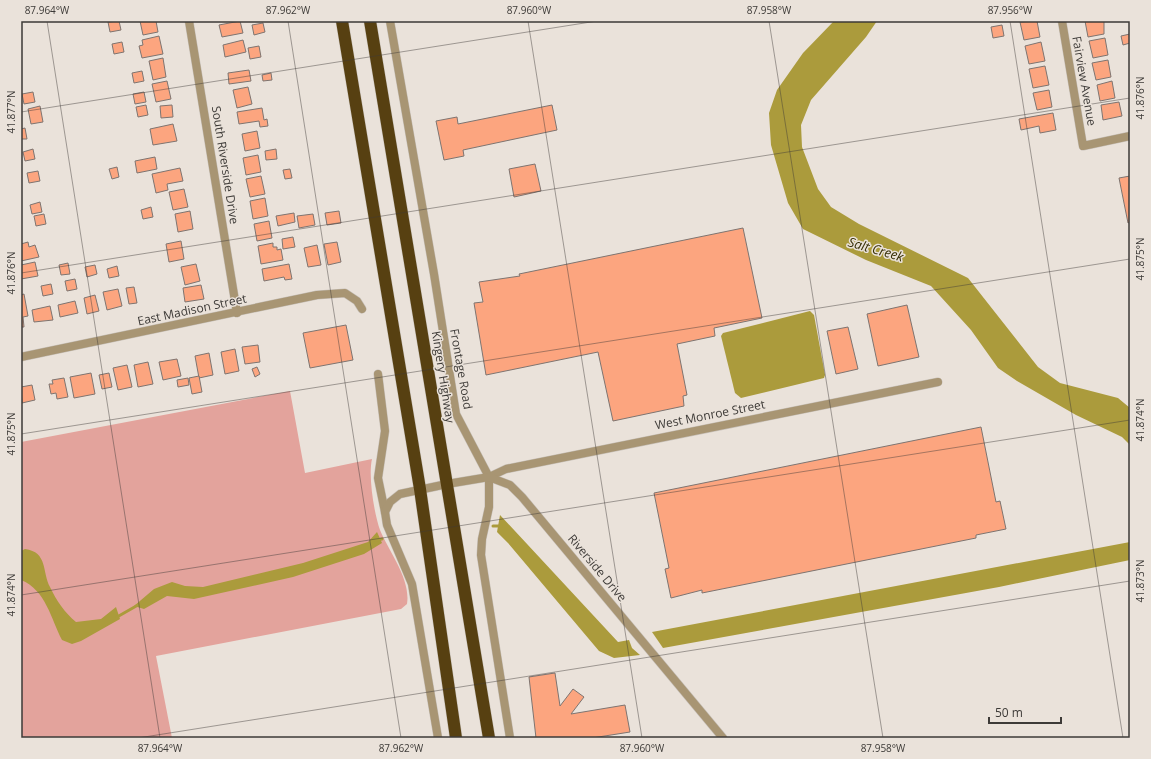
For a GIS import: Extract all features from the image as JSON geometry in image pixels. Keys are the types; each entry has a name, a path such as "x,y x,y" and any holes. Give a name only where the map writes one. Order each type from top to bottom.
{"highway":[{"path":"342,21 420,489 456,738"},
{"name":"Kingery Highway","path":"370,21 489,738"}],"street":[{"name":"South Riverside Drive","path":"189,21 237,313"},
{"name":"Frontage Road","path":"390,21 434,274 456,414 489,477 489,507 482,538 482,555 510,738"},
{"name":"Fairview Avenue","path":"1062,21 1083,146 1130,136"},
{"name":"East Madison Street","path":"21,357 237,313 317,295 345,293 351,296 362,309"},
{"path":"378,374 385,431 378,478 387,524 412,584 438,738"},
{"name":"West Monroe Street","path":"489,477 506,469 938,382"},
{"path":"385,512 390,502 400,494 489,477"},
{"name":"Riverside Drive","path":"489,477 510,485 522,497 723,738"}],"shaded area":[{"path":"290,391 305,473 372,459 371,484 376,514 380,530 403,575 406,585 407,604 401,609 156,656 172,738 21,738 21,442"}],"water":[{"name":"Salt Creek","path":"834,21 877,21 866,37 811,100 801,125 802,147 818,189 831,207 859,224 968,278 1038,367 1060,383 1118,398 1130,408 1130,445 1122,437 1076,415 1017,381 998,368 971,330 931,286 866,260 803,229 788,203 771,145 769,113 777,90 803,53"},
{"path":"810,311 814,315 825,375 824,378 741,398 735,393 721,336 723,333"},
{"path":"500,515 618,642 629,640 632,648 640,655 614,658 599,651 497,532"},
{"path":"377,532 382,543 364,554 293,577 194,599 167,596 144,609 134,606 154,589 172,582 185,586 203,587 303,563 368,542"},
{"path":"1130,542 1130,560 999,587 663,648 652,632"},
{"path":"25,549 32,551 41,558 50,587 55,597 76,622 101,619 116,607 120,619 81,641 72,644 62,640 42,598 29,585 21,580 21,551"}],"building":[{"path":"119,21 121,30 110,32 108,22"},
{"path":"140,21 156,21 158,32 143,35"},
{"path":"240,21 243,33 222,37 219,25"},
{"path":"1037,21 1040,37 1024,40 1020,22"},
{"path":"1085,21 1104,21 1104,34 1088,37"},
{"path":"263,23 265,32 254,35 252,25"},
{"path":"1002,25 1004,36 993,38 991,27"},
{"path":"1130,34 1130,43 1123,45 1121,36"},
{"path":"159,36 163,54 142,58 139,46 143,45 142,40"},
{"path":"1105,38 1108,55 1093,58 1089,41"},
{"path":"243,40 246,52 225,57 223,45"},
{"path":"122,42 124,52 114,54 112,44"},
{"path":"1041,42 1045,61 1029,64 1025,46"},
{"path":"259,46 261,57 250,59 248,48"},
{"path":"163,58 166,77 153,80 149,61"},
{"path":"1108,60 1111,77 1096,80 1092,63"},
{"path":"1045,66 1049,85 1033,88 1029,69"},
{"path":"249,70 251,81 229,84 228,73"},
{"path":"142,71 144,81 134,83 132,73"},
{"path":"271,73 272,80 263,81 262,75"},
{"path":"167,81 171,99 156,102 152,84"},
{"path":"1112,81 1115,98 1100,101 1097,85"},
{"path":"248,87 252,104 237,108 233,90"},
{"path":"1049,90 1052,107 1037,110 1033,93"},
{"path":"33,92 35,102 24,104 22,94"},
{"path":"144,92 146,102 135,104 133,94"},
{"path":"1119,102 1122,116 1103,120 1101,105"},
{"path":"146,105 148,115 138,117 136,107"},
{"path":"172,105 173,117 161,118 160,106"},
{"path":"552,105 557,130 463,150 464,156 444,160 436,121 457,117 458,124"},
{"path":"40,106 43,122 31,124 28,109"},
{"path":"262,108 264,120 267,119 268,126 260,127 259,121 239,124 237,112"},
{"path":"1053,113 1056,130 1040,133 1039,126 1021,130 1019,119"},
{"path":"173,124 177,141 153,145 150,129"},
{"path":"25,128 27,139 21,139 21,129"},
{"path":"257,131 260,148 245,151 242,134"},
{"path":"33,149 35,159 25,161 23,152"},
{"path":"276,149 277,159 266,160 265,151"},
{"path":"258,155 261,172 246,175 243,158"},
{"path":"155,157 157,169 137,173 135,161"},
{"path":"535,164 541,191 514,197 509,169"},
{"path":"117,167 119,177 112,179 109,169"},
{"path":"180,168 183,181 167,184 168,190 156,193 152,174"},
{"path":"290,169 292,178 285,179 283,170"},
{"path":"38,171 40,181 29,183 27,173"},
{"path":"261,176 265,194 250,197 246,179"},
{"path":"1130,176 1130,222 1128,223 1119,178"},
{"path":"184,189 188,207 173,210 169,192"},
{"path":"265,198 268,216 253,219 250,201"},
{"path":"40,202 42,212 32,214 30,205"},
{"path":"151,207 153,217 143,219 141,210"},
{"path":"190,211 193,229 178,232 175,214"},
{"path":"339,211 341,223 327,225 325,213"},
{"path":"294,213 295,222 278,226 276,216"},
{"path":"44,214 46,224 36,226 34,216"},
{"path":"313,214 315,225 299,228 297,216"},
{"path":"269,221 272,238 257,241 254,224"},
{"path":"743,228 762,318 714,328 715,336 677,344 687,395 683,396 684,406 613,421 598,352 486,375 474,303 483,302 479,282 520,276 519,274"},
{"path":"293,237 295,247 283,249 282,239"},
{"path":"181,241 184,259 169,262 166,244"},
{"path":"28,242 29,247 35,245 39,257 21,261 21,244"},
{"path":"337,242 341,262 328,265 324,244"},
{"path":"273,243 273,247 277,247 277,250 281,249 283,260 261,264 258,246"},
{"path":"317,245 321,265 308,267 304,248"},
{"path":"35,262 38,276 21,279 21,265"},
{"path":"68,263 70,274 61,275 59,265"},
{"path":"196,264 200,281 185,285 181,267"},
{"path":"289,264 292,279 285,280 284,277 264,281 262,269"},
{"path":"95,265 97,274 87,277 85,267"},
{"path":"117,266 119,276 109,278 107,269"},
{"path":"75,279 77,289 67,291 65,281"},
{"path":"51,284 53,294 43,296 41,286"},
{"path":"201,285 204,299 185,302 183,288"},
{"path":"134,287 137,303 129,304 126,288"},
{"path":"118,289 122,306 107,310 103,292"},
{"path":"24,294 28,316 23,317 24,327 21,327 21,295"},
{"path":"95,295 99,311 87,314 84,298"},
{"path":"75,301 78,313 60,317 58,305"},
{"path":"907,305 919,357 878,366 867,314"},
{"path":"50,306 53,320 34,322 32,310"},
{"path":"346,325 353,360 310,368 303,333"},
{"path":"848,327 858,369 836,374 827,331"},
{"path":"258,345 260,362 245,364 242,347"},
{"path":"235,349 239,371 225,374 221,352"},
{"path":"209,353 213,375 199,378 195,356"},
{"path":"177,359 181,376 163,380 159,362"},
{"path":"148,362 153,384 138,387 134,365"},
{"path":"127,365 132,387 118,390 113,368"},
{"path":"257,367 260,374 255,377 252,369"},
{"path":"91,373 95,394 74,398 70,377"},
{"path":"109,373 112,387 102,389 99,375"},
{"path":"199,376 202,392 192,394 189,378"},
{"path":"64,378 68,397 57,399 56,393 51,394 49,384 53,384 52,380"},
{"path":"188,378 189,385 178,387 177,380"},
{"path":"32,385 35,400 22,403 21,387"},
{"path":"981,427 996,502 1000,501 1006,529 976,535 976,538 702,593 702,590 671,598 665,569 669,568 654,493"},
{"path":"555,673 560,706 573,689 584,697 571,714 625,705 630,732 592,738 536,738 529,677"}],"waterway":[{"path":"493,526 501,526"},
{"path":"376,540 382,539"},
{"path":"117,617 138,605"}]}
